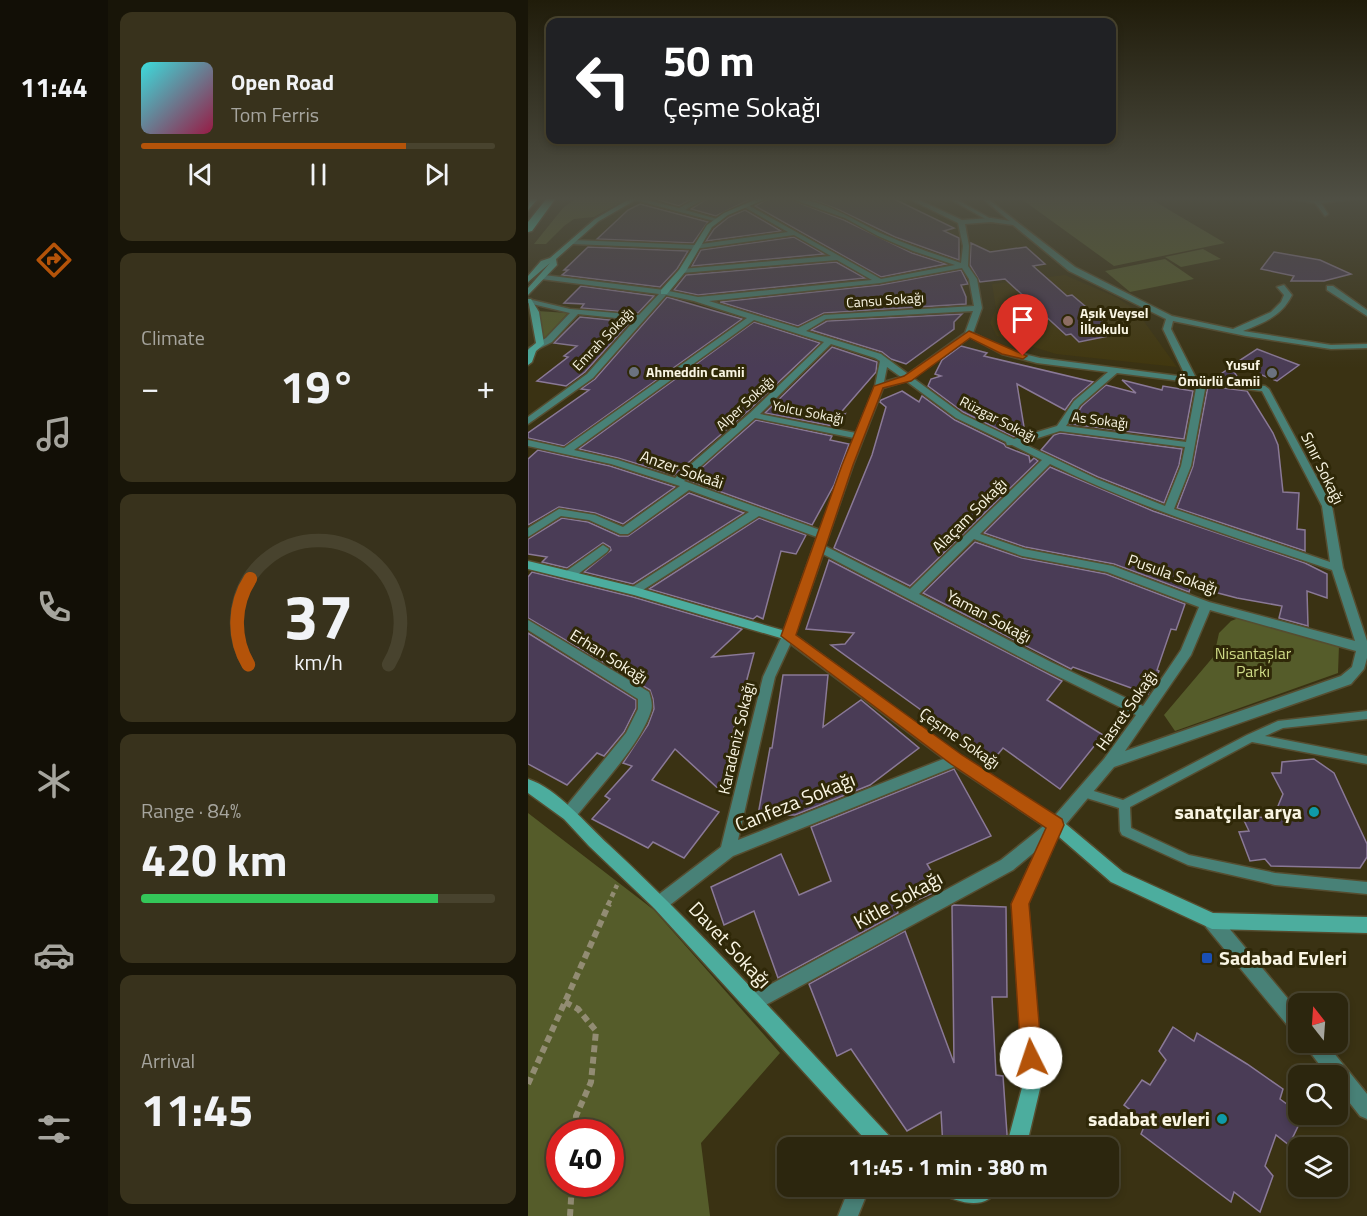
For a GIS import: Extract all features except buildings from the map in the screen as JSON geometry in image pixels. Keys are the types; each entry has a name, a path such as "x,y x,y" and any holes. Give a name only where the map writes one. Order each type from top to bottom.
{"street":[{"path":"528,280 544,263 557,255"},
{"path":"664,292 682,271 690,255"},
{"path":"832,255 880,280"},
{"path":"879,386 908,378 969,334 978,308 974,279 964,266 930,255"},
{"path":"964,266 965,255"},
{"path":"1054,255 1072,269 1100,285 1170,318 1330,347 1367,346"},
{"path":"682,271 837,258"},
{"path":"528,293 554,263 552,259"},
{"path":"696,299 792,291 964,266"},
{"name":"Rüzgar Sokağı","path":"544,277 664,292 696,299 884,360 958,416 1093,481 1168,511 1337,568"},
{"path":"1234,331 1266,319 1284,307 1288,295 1281,287"},
{"path":"1330,288 1367,314"},
{"name":"Emrah Sokağı","path":"528,421 590,376 644,318 664,292"},
{"path":"528,301 542,306 644,318"},
{"path":"528,301 535,312 540,344 530,349"},
{"name":"Cansu Sokağı","path":"798,332 824,317 978,308"},
{"path":"530,349 549,340 577,311"},
{"path":"566,451 753,317"},
{"path":"1168,511 1186,466 1199,405 1197,379 1167,329 1170,318"},
{"name":"Sınır Sokağı","path":"969,334 1005,352 1040,361 1265,388 1327,506 1337,568 1363,648"},
{"name":"Alper Sokağı","path":"528,533 559,512 591,517 624,532 682,484 829,342"},
{"path":"528,362 530,349"},
{"name":"Karadeniz Sokağı","path":"728,851 769,677 788,636 820,541 879,386 884,360"},
{"path":"1060,428 1077,403 1114,371"},
{"name":"Yolcu Sokağı","path":"753,415 859,436"},
{"name":"As Sokağı","path":"1010,442 1060,428 1189,445"},
{"name":"Anzer Sokaåi","path":"528,443 614,462 682,484 758,512 820,541"},
{"path":"528,454 539,445"},
{"name":"Alaçam Sokağı","path":"912,594 1049,459"},
{"path":"635,591 758,512"},
{"name":"Pusula Sokağı","path":"972,535 1022,552 1109,569 1206,605 1363,648"},
{"name":"Yaman Sokağı","path":"820,541 912,594 1046,665 1145,713"},
{"path":"569,575 603,549"},
{"name":"Çeşme Sokağı","path":"528,565 635,591 788,636 956,759 1056,825 1117,877 1212,921 1367,925"},
{"name":"Hasret Sokağı","path":"1056,825 1109,763 1145,713 1186,652 1206,605"},
{"name":"Erhan Sokağı","path":"528,624 644,696 645,709 631,736 569,814"},
{"path":"1109,763 1346,680 1358,669 1363,648"},
{"name":"Canfeza Sokağı","path":"660,903 728,851 956,759"},
{"name":"Davet Sokağı","path":"528,785 569,814 625,867 753,1003 874,1137"},
{"path":"1019,1137 1033,1080 1020,904 1056,825"},
{"name":"Kitle Sokağı","path":"753,1003 1007,865 1056,825"},
{"path":"1212,921 1288,1013"},
{"path":"1322,1053 1367,1109"},
{"path":"848,1216 856,1197"}],"lane":[{"path":"1084,793 1124,805 1282,724 1367,715"},
{"path":"1251,738 1367,760"},
{"path":"1124,805 1126,831 1188,860 1275,879 1367,888"}],"path":[{"path":"528,1084 625,867"},
{"path":"565,1002 578,1009 596,1031 591,1082 576,1119"},
{"path":"570,1216 571,1197"}],"shaded area":[{"name":"Aşık Veysel İlkokulu","path":"1065,275 1118,298 1131,307 1177,367 1056,354 997,336 990,323 996,308 992,284"}],"green space":[{"path":"1098,255 1168,255 1114,266"},
{"path":"1213,255 1221,259 1181,267 1165,257"},
{"path":"1165,259 1194,279 1130,292 1105,271"},
{"path":"537,311 568,313 542,341"},
{"name":"Nisantaşlar Parkı","path":"1241,617 1339,645 1338,673 1175,731 1164,715 1214,656 1219,633 1231,621"},
{"path":"528,813 654,910 780,1053 701,1143 710,1216 528,1216"}],"place":[{"name":"Aşık Veysel İlkokulu","path":"1068,321"},
{"name":"Ahmeddin Camii","path":"634,372"},
{"name":"Yusuf Ömürlü Camii","path":"1272,373"},
{"name":"sanatçılar arya","path":"1314,812"},
{"name":"Sadabad Evleri","path":"1207,958"},
{"name":"sadabat evleri","path":"1222,1119"}],"route":[{"path":"1023,356 1005,352 969,334 946,353 908,378 879,386 822,535 788,636 956,759 1056,825 1020,904 1031,1058"}]}
